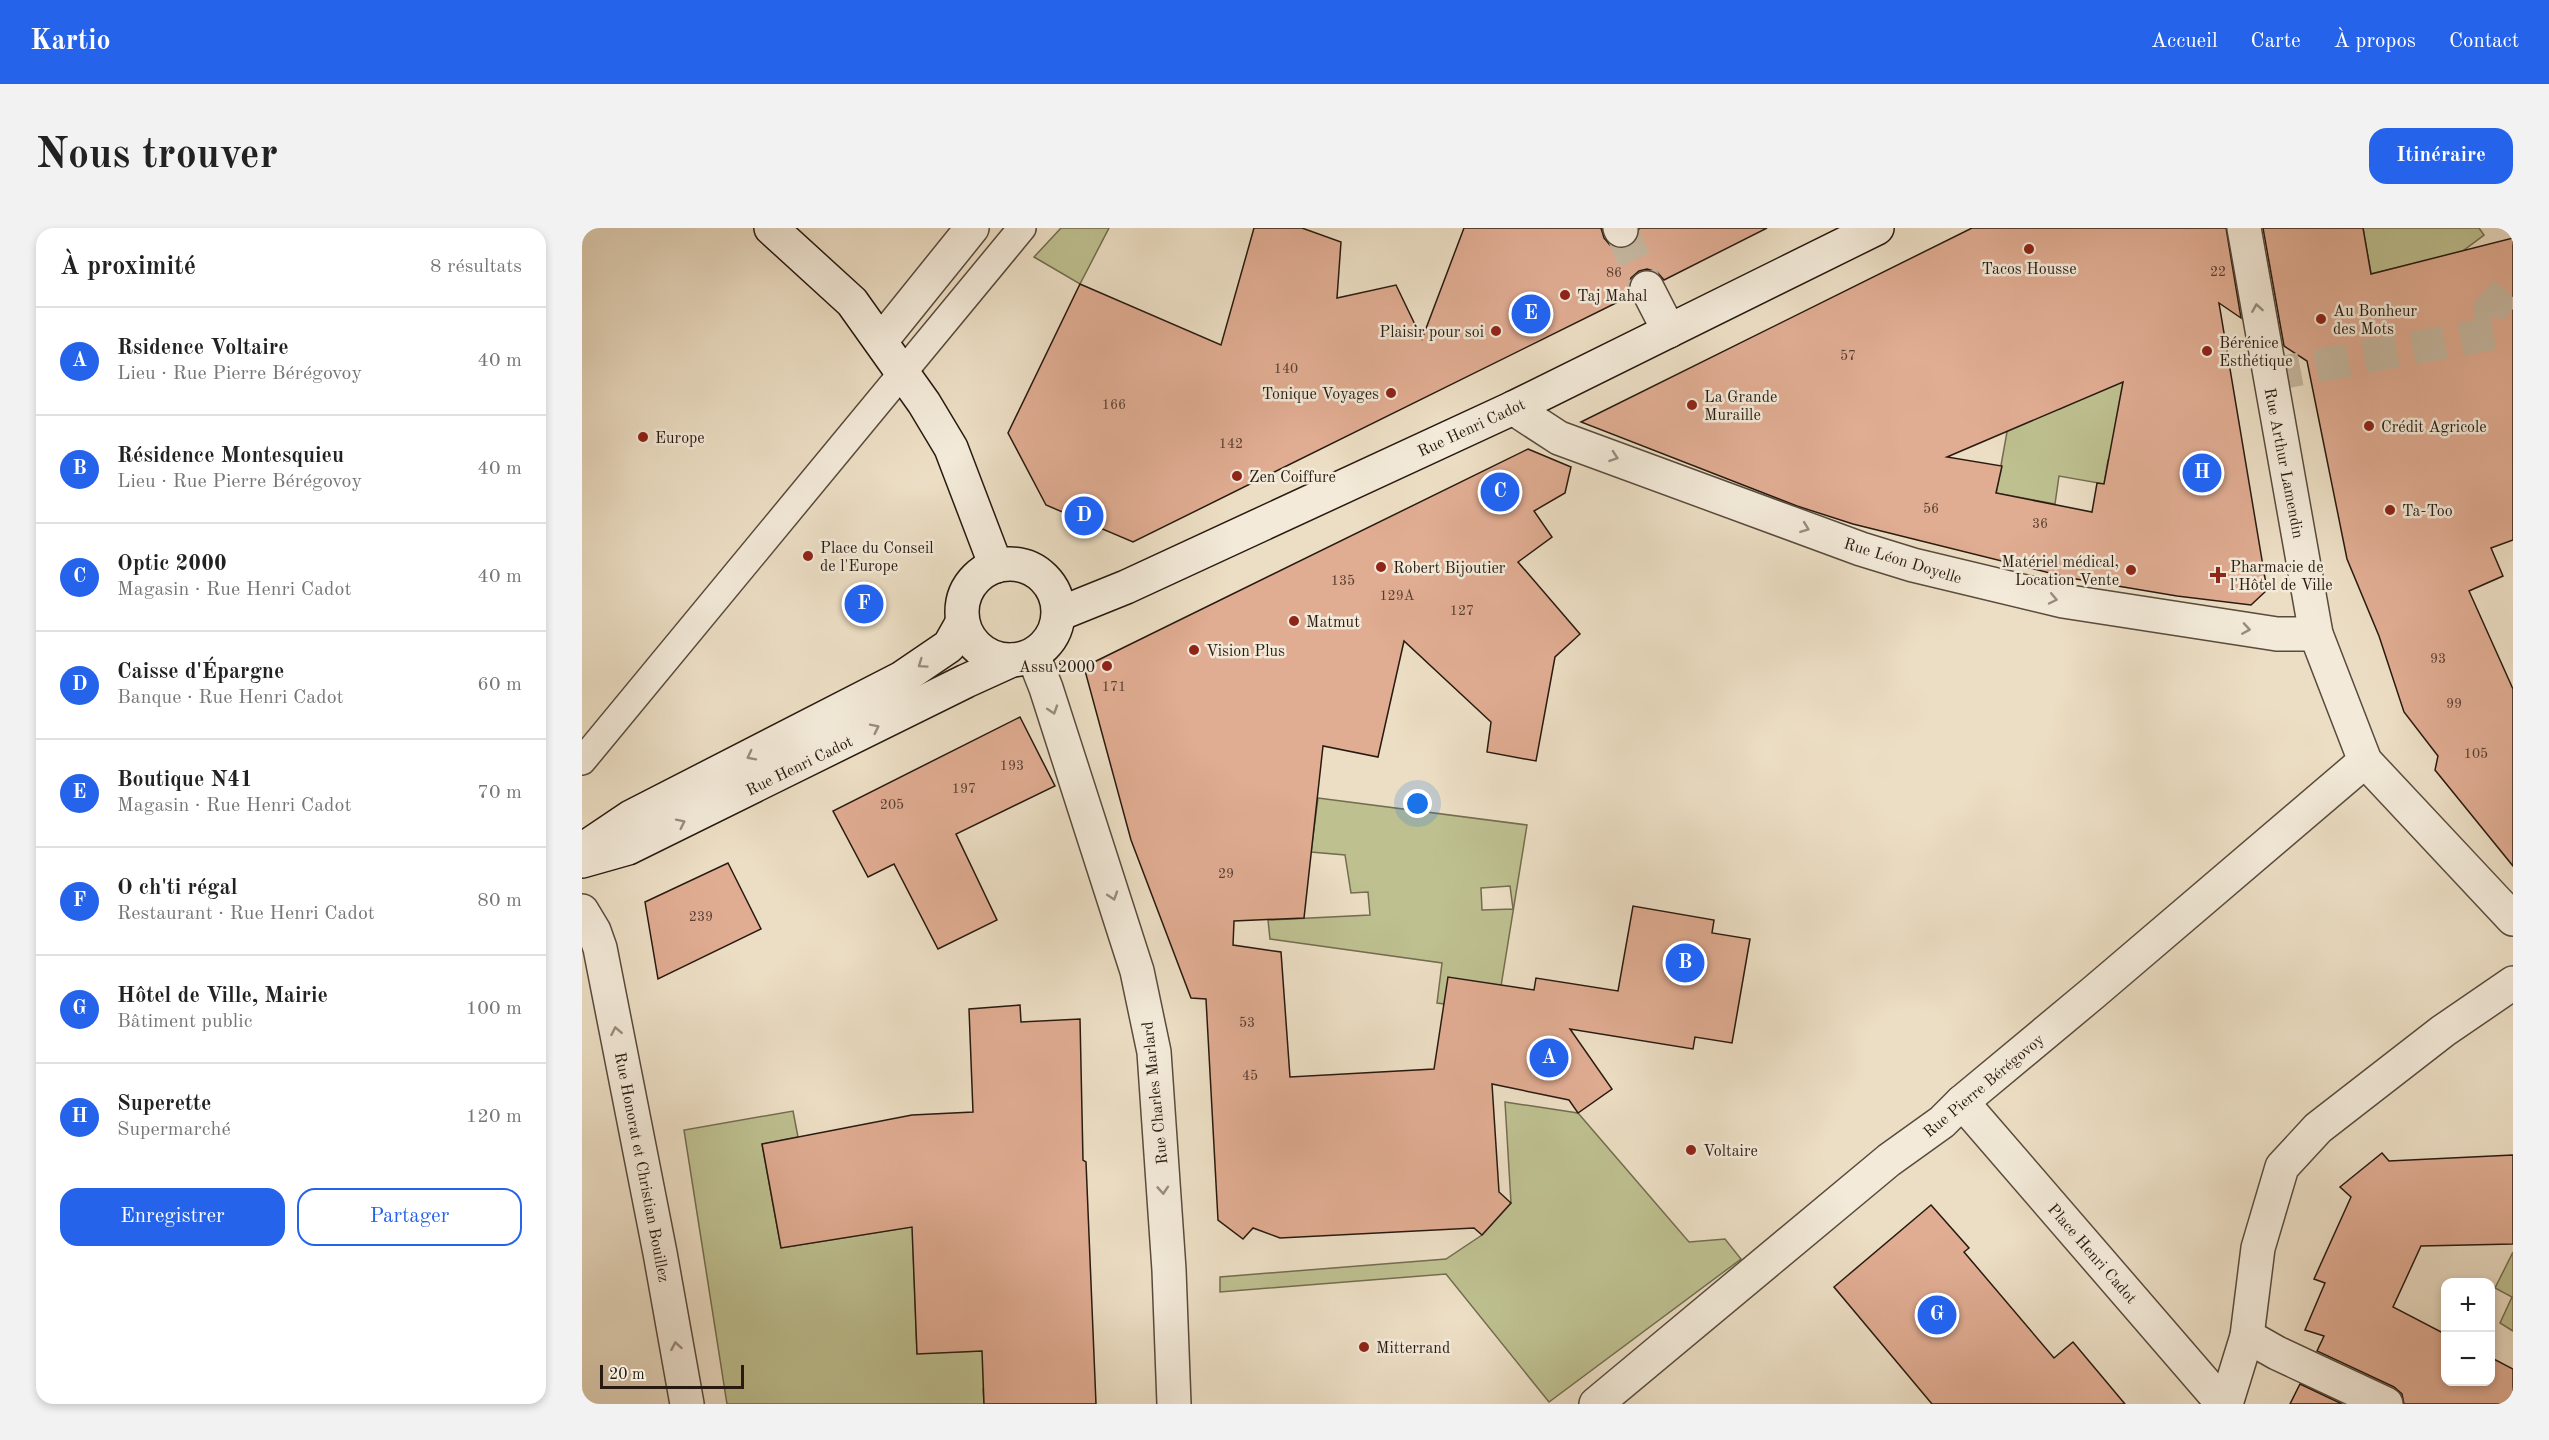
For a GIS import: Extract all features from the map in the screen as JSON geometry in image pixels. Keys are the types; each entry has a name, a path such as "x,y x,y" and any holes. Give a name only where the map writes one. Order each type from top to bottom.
{"street":[{"path":"771,228 852,302 904,372 951,448 996,566"},
{"path":"882,341 972,228"},
{"name":"Rue Henri Cadot","path":"1059,614 1126,587 1513,408 1877,228"},
{"name":"Rue Arthur Lamendin","path":"2244,228 2316,634 2365,761 2513,919"},
{"path":"1647,288 1669,331"},
{"name":"Rue Léon Doyelle","path":"1513,408 1559,438 1861,549 1913,565 2063,601 2277,634 2316,634"},
{"path":"1019,565 1040,574 1050,585 1057,599 1059,614 1057,627 1051,638 1023,658 989,656 976,648 968,636 962,623 961,608 972,582 983,572 996,566 1019,565"},
{"name":"Rue Henri Cadot","path":"582,850 631,817 902,678 949,646 962,623"},
{"name":"Rue Henri Cadot","path":"582,861 628,848 966,681 1023,658"},
{"name":"Rue Charles Marlard","path":"1023,658 1046,688 1137,971 1154,1052 1169,1270 1174,1404"},
{"name":"Rue Pierre Bérégovoy","path":"1596,1404 1890,1160 1942,1122 1962,1102 2094,993 2365,761"},
{"name":"Rue Honorat et Christian Bouillez","path":"588,921 600,948 687,1404"},
{"path":"2225,1404 2247,1336 2258,1248 2282,1167 2318,1128 2443,1031 2513,983"},
{"name":"Place Henri Cadot","path":"1962,1102 2225,1404"},
{"path":"2247,1336 2277,1353 2386,1404"}],"lane":[{"path":"582,761 1022,228"}],"green space":[{"path":"1061,228 1109,228 1080,284 1034,257"},
{"path":"2363,228 2479,228 2484,235 2460,253 2371,274"},
{"path":"2076,380 2163,383 2131,463 2108,460 2104,484 2059,476 2055,504 1996,493 2007,432 1995,403 2060,409 2073,403"},
{"path":"1318,798 1527,825 1497,1011 1437,1003 1442,963 1270,939 1268,920 1370,915 1368,892 1351,893 1345,855 1311,852","holes":["1510,886 1513,909 1482,910 1481,888"]},
{"path":"1505,1102 1578,1113 1689,1242 1725,1239 1741,1259 1549,1402 1446,1274 1220,1292 1220,1277 1446,1259 1482,1235 1511,1203"},
{"path":"793,1111 798,1137 762,1144 781,1248 916,1226 913,1244 917,1353 983,1351 1005,1387 983,1389 984,1404 727,1404 684,1130"},
{"path":"2513,1252 2513,1331 2500,1323 2512,1297 2495,1288"}],"building":[{"path":"1254,228 1302,228 1341,242 1337,298 1396,285 1422,339 1464,228 1601,228 1604,238 1610,245 1620,249 1629,247 1636,241 1639,228 1767,228 1664,280 1657,272 1647,269 1639,271 1631,278 1628,288 1630,296 1133,542 1046,505 1008,433 1080,284 1221,345"},
{"path":"1972,228 2226,228 2241,318 2219,303 2267,590 2251,605 2177,596 2070,578 1853,524 1797,506 1581,422","holes":["2123,382 2104,484 2097,483 2092,512 1996,493 2002,466 1947,457"]},
{"path":"2263,228 2363,228 2371,274 2513,238 2513,540 2491,548 2503,576 2469,591 2513,689 2513,866 2435,770 2438,756 2404,712 2379,636 2347,559 2307,361 2284,346"},
{"path":"1528,449 1571,467 1565,493 1534,511 1552,537 1518,562 1580,634 1555,657 1536,761 1487,752 1491,722 1404,641 1378,757 1323,746 1304,918 1234,921 1233,945 1281,952 1290,1077 1434,1069 1448,977 1534,990 1536,978 1618,991 1633,906 1714,920 1712,933 1750,939 1732,1043 1695,1037 1693,1049 1570,1029 1612,1089 1578,1113 1569,1100 1492,1084 1499,1192 1511,1203 1482,1235 1474,1228 1280,1238 1253,1228 1243,1239 1218,1220 1206,999 1191,998 1131,840 1084,667"},
{"path":"1020,717 1055,786 956,834 997,920 938,949 894,864 868,877 833,811"},
{"path":"728,863 761,929 658,979 645,902"},
{"path":"1020,1005 1021,1022 1080,1019 1083,1160 1086,1162 1096,1404 984,1404 982,1351 917,1354 912,1227 781,1248 762,1144 912,1115 973,1112 969,1009"},
{"path":"2382,1153 2389,1161 2513,1155 2513,1244 2421,1246 2393,1307 2441,1332 2441,1386 2495,1386 2495,1360 2513,1369 2513,1404 2404,1404 2402,1394 2394,1387 2317,1351 2324,1336 2305,1330 2325,1283 2314,1279 2351,1197 2340,1187"},
{"path":"1931,1205 1969,1248 1964,1252 2054,1358 2073,1342 2125,1404 1932,1404 1834,1287"},
{"path":"2300,1384 2342,1404 2290,1404"}],"tunnel":[{"path":"1621,230 1647,288"},
{"path":"2268,375 2494,333 2490,310 2513,284"}],"place":[{"name":"Tacos Housse","path":"2029,249"},
{"name":"Taj Mahal","path":"1565,295"},
{"name":"Boutique N41","path":"1531,314"},
{"name":"Au Bonheur des Mots","path":"2321,319"},
{"name":"Plaisir pour soi","path":"1496,331"},
{"name":"Bérénice Esthétique","path":"2207,351"},
{"name":"Tonique Voyages","path":"1391,393"},
{"name":"La Grande Muraille","path":"1692,405"},
{"name":"Crédit Agricole","path":"2369,426"},
{"name":"Europe","path":"643,437"},
{"name":"Superette","path":"2202,473"},
{"name":"Zen Coiffure","path":"1237,476"},
{"name":"Optic 2000","path":"1500,492"},
{"name":"Ta-Too","path":"2390,510"},
{"name":"Caisse d'Épargne","path":"1084,516"},
{"name":"Place du Conseil de l'Europe","path":"808,556"},
{"name":"Robert Bijoutier","path":"1381,567"},
{"name":"Matériel médical, Location Vente","path":"2131,570"},
{"name":"Pharmacie de l'Hôtel de Ville","path":"2218,575"},
{"name":"O ch'ti régal","path":"864,604"},
{"name":"Matmut","path":"1294,621"},
{"name":"Vision Plus","path":"1194,650"},
{"name":"Assu 2000","path":"1107,666"},
{"name":"Résidence Montesquieu","path":"1685,963"},
{"name":"Rsidence Voltaire","path":"1549,1058"},
{"name":"Voltaire","path":"1691,1150"},
{"name":"Hôtel de Ville, Mairie","path":"1937,1315"},
{"name":"Mitterrand","path":"1364,1347"}]}
